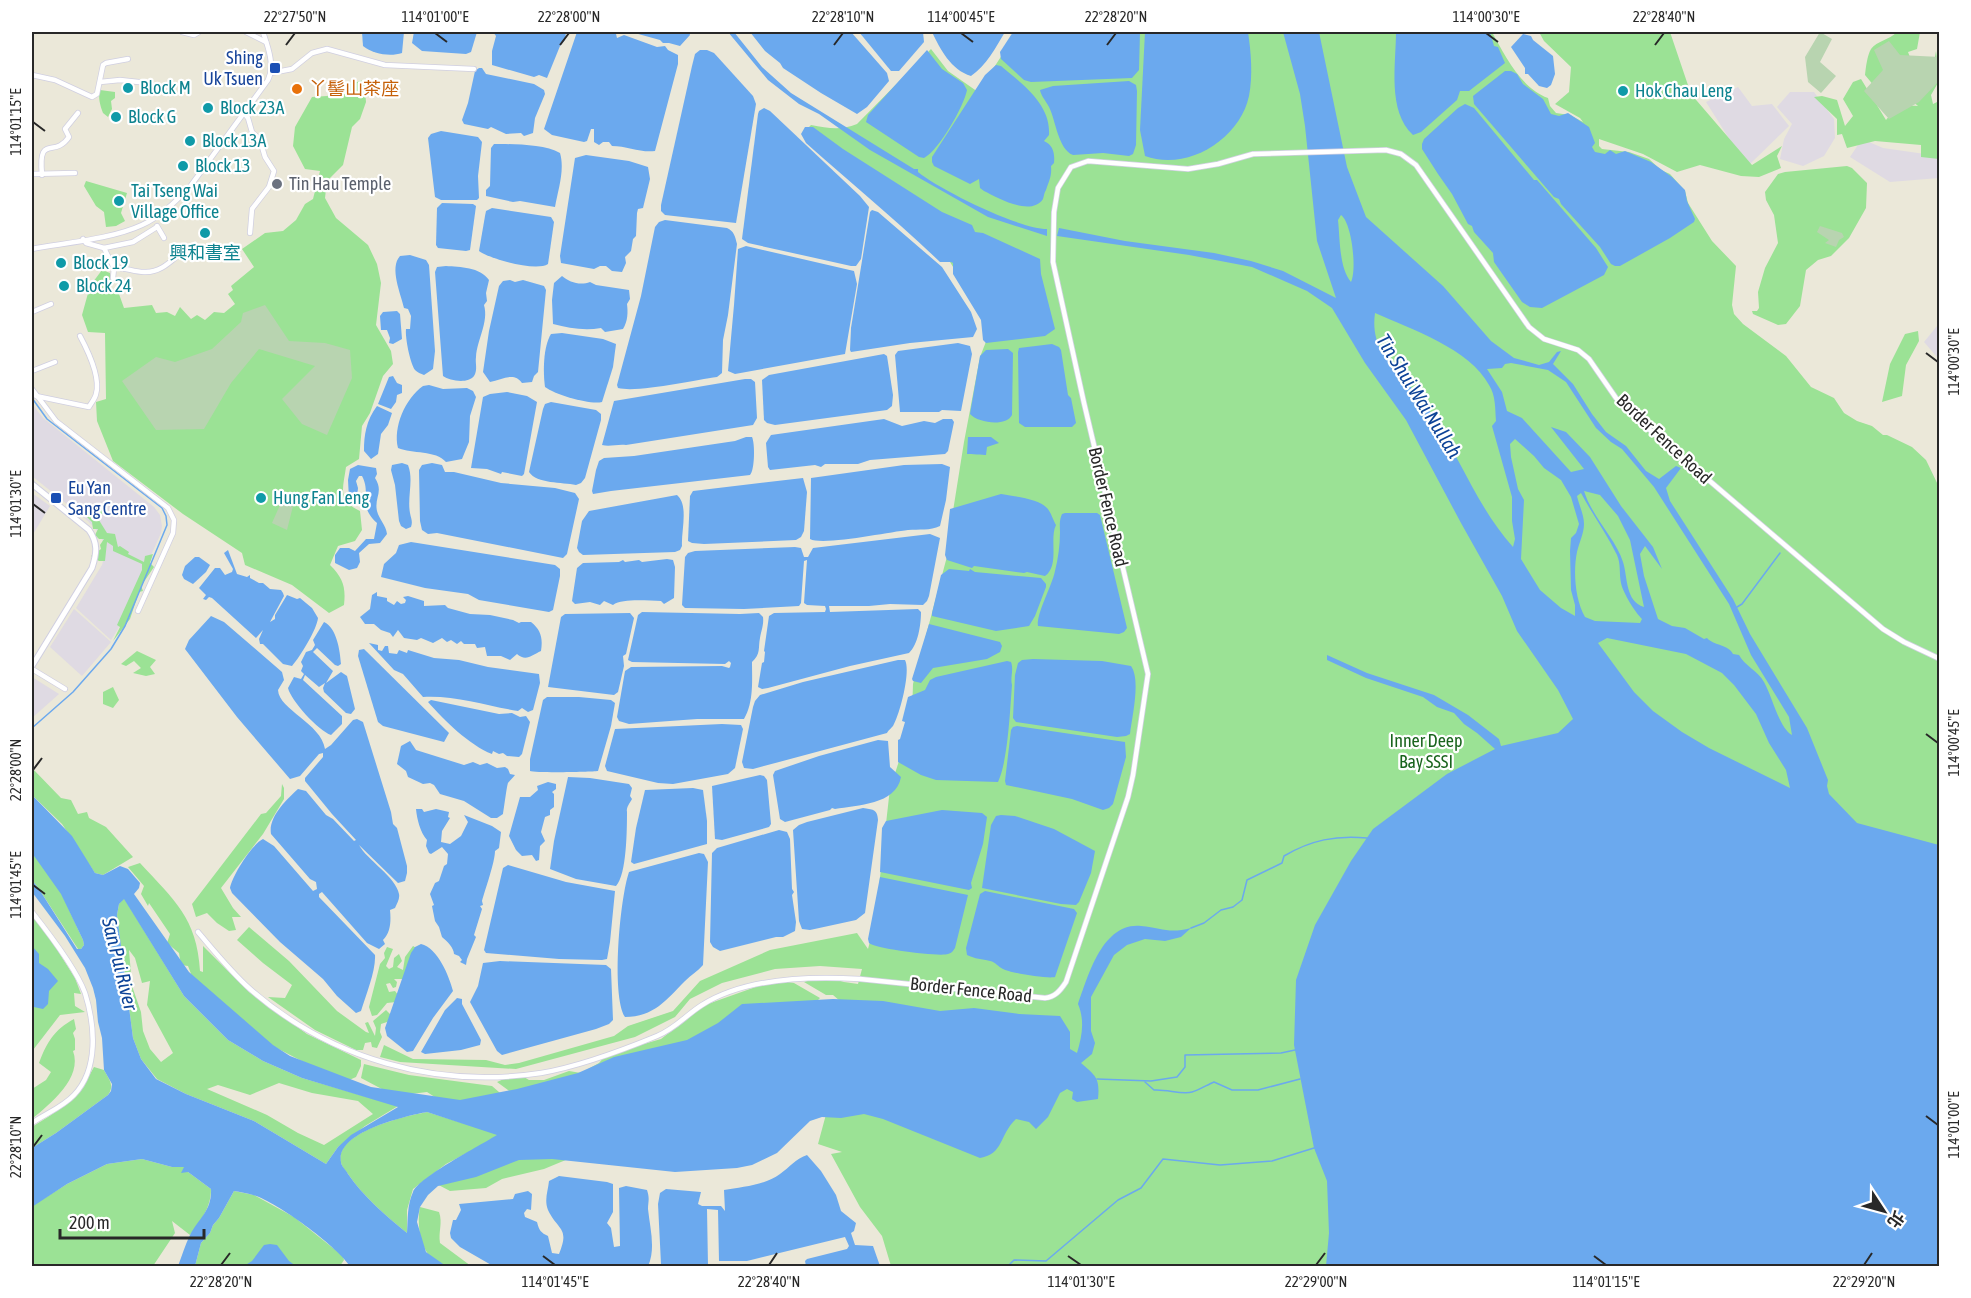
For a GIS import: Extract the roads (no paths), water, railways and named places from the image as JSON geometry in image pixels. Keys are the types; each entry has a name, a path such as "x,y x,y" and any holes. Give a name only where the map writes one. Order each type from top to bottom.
{"street":[{"path":"182,32 194,35 199,32"},
{"path":"246,32 266,42"},
{"path":"32,249 117,233 141,226 189,188 271,73 271,62 263,32"},
{"path":"271,73 292,69 312,53 327,49 385,64 474,69"},
{"path":"32,75 55,80 92,97 97,94 103,65 128,59"},
{"path":"100,82 120,80 148,82"},
{"path":"42,175 40,159 44,150 62,145 66,141 69,137 65,129 78,112"},
{"path":"244,113 252,132 260,140 265,157 274,171 269,187 252,209 250,233"},
{"name":"Border Fence Road","path":"198,932 226,966 251,989 293,1022 322,1038 361,1056 396,1067 432,1074 471,1077 509,1076 561,1068 666,1033 701,1006 733,991 796,979 860,979 1045,998 1055,995 1066,982 1128,797 1148,674 1053,262 1054,212 1058,188 1071,167 1088,161 1188,169 1218,164 1245,155 1386,150 1401,154 1420,171 1529,327 1544,339 1581,352 1597,368 1620,403 1636,418 1883,629 1940,659"},
{"path":"32,174 75,173"},
{"path":"154,218 164,238"},
{"path":"83,239 86,243 104,248 133,242 157,227"},
{"path":"104,248 114,268 112,278"},
{"path":"114,268 125,267 144,272 161,269 182,252"},
{"path":"32,312 51,304"},
{"path":"36,396 89,407 97,393 95,373 93,361 80,336"},
{"path":"32,371 55,362"},
{"path":"32,389 56,421 168,508 174,516 173,533 138,611"},
{"path":"32,484 89,530 97,552 92,568 32,667 65,689"},
{"path":"32,912 78,978 85,994 90,1017 93,1048 87,1077 74,1095 32,1123"}],"water":[{"path":"362,32 404,32 402,53 387,55 367,49 363,46"},
{"path":"414,32 477,32 471,52 466,54 422,51 412,43"},
{"path":"493,32 566,32 565,40 560,46 547,78 539,75 534,77 492,65 492,51 496,36"},
{"path":"577,32 613,32 617,38 624,35 657,47 665,46 678,55 678,64 655,151 612,146 609,142 599,145 594,142 594,129 591,129 587,141 584,142 552,135 544,129"},
{"path":"631,32 689,32 690,35 680,46"},
{"path":"728,32 734,32 762,67 791,93 914,169 918,169 918,172 929,180 1000,216 1018,223 1047,229 1047,236 988,217 870,150 819,114 799,104 768,80"},
{"path":"750,32 851,32 887,73 889,81 867,107 857,114 783,68"},
{"path":"859,32 923,32 924,42 899,71 891,71"},
{"path":"932,32 1005,32 986,62 971,76 952,64"},
{"path":"1013,32 1140,32 1139,70 1132,78 1031,82 1024,80 1001,59 1000,52"},
{"path":"1145,32 1248,32 1251,80 1244,112 1235,126 1209,148 1178,159 1161,160 1145,156 1140,130"},
{"path":"1283,32 1319,32 1347,167 1366,217 1443,286 1491,341 1514,358 1539,365 1549,362 1557,352 1561,351 1553,364 1573,384 1606,432 1626,446 1646,471 1659,479 1676,466 1681,468 1666,488 1670,501 1733,599 1750,634 1807,728 1828,780 1829,794 1857,823 1939,845 1939,1266 1326,1266 1329,1233 1327,1181 1314,1148 1294,1045 1296,980 1315,925 1351,861 1373,829 1447,774 1495,749 1454,713 1437,707 1423,697 1366,678 1327,660 1327,655 1367,673 1434,695 1468,715 1499,739 1501,746 1558,733 1573,719 1558,690 1517,631 1502,596 1406,420 1365,363 1332,308 1307,291 1252,267 1189,255 1057,236 1059,228 1251,261 1283,271 1336,298 1317,241 1300,94","holes":["1341,215 1351,237 1354,268 1351,282 1342,261 1338,220","1375,313 1422,333 1468,361 1489,385 1495,407 1496,421 1492,426 1512,497 1515,539 1513,547 1489,515 1429,410 1383,353 1376,339","1511,363 1548,370 1566,382 1596,428 1622,449 1654,487 1729,604 1751,655 1789,717 1792,735 1783,726 1764,682 1739,655 1685,628 1672,626 1658,619 1644,576 1640,554 1645,546 1662,569 1653,547 1621,506 1590,457 1566,432 1551,427 1584,469 1571,472 1522,418 1507,411 1502,392 1487,369 1502,368 1505,364","1515,439 1544,468 1561,480 1571,497 1579,524 1576,533 1571,538 1570,551 1571,590 1575,616 1561,608 1540,590 1521,559 1524,500 1518,489 1510,444","1584,491 1600,495 1618,516 1630,540 1644,607 1633,600 1620,553 1592,510","1581,493 1617,555 1622,587 1642,619 1640,623 1595,621 1585,617 1577,594 1575,576 1577,552 1584,524 1577,496","1607,638 1686,654 1722,673 1756,714 1769,743 1786,770 1790,788 1682,732 1653,711 1634,692 1598,643"]},
{"path":"1396,32 1490,32 1494,46 1498,47 1505,63 1469,91 1460,91 1457,100 1421,132 1413,135 1399,113 1396,100"},
{"path":"1523,34 1531,36 1553,56 1555,74 1551,85 1547,88 1539,86 1528,74 1525,74 1525,68 1511,47"},
{"path":"700,50 714,53 753,96 756,104 736,223 665,215 661,211 692,66 695,54"},
{"path":"927,50 942,69 963,83 967,90 950,127 937,146 924,158 866,122 868,115"},
{"path":"996,65 1001,66 1034,96 1048,124 1049,135 1044,141 1053,150 1054,163 1051,166 1050,178 1043,199 1031,206 1014,204 997,198 980,188 979,179 970,184 934,166 932,162 932,157 985,75"},
{"path":"482,68 486,74 534,84 544,90 545,94 535,118 533,133 524,136 521,133 506,134 491,127 488,129 464,124 462,120 475,71"},
{"path":"1505,71 1517,74 1523,84 1543,99 1551,114 1559,116 1568,113 1589,127 1595,143 1592,147 1595,152 1605,154 1610,150 1616,154 1625,151 1651,162 1672,177 1685,190 1694,222 1620,266 1611,264 1600,247 1559,199 1554,197 1474,104 1473,96"},
{"path":"1129,81 1136,85 1137,91 1136,145 1133,154 1129,156 1103,153 1073,155 1068,152 1061,141 1049,107 1040,90 1053,86"},
{"path":"1465,104 1474,108 1534,180 1537,180 1596,248 1608,267 1604,275 1542,308 1530,307 1522,302 1494,262 1493,253 1468,224 1452,194 1422,149 1424,139"},
{"path":"764,108 770,111 869,207 861,259 856,266 748,243 742,239 758,114"},
{"path":"805,127 813,127 843,149 942,212 972,225 975,232 983,233 1040,259 1041,274 1055,329 1045,336 986,343 983,340 981,320 953,274 953,263 940,262 806,143 801,134"},
{"path":"441,131 478,137 482,142 478,176 479,198 477,200 441,200 435,197 428,138 431,134"},
{"path":"494,144 537,146 560,153 561,173 555,207 486,196 486,190 490,186 491,148"},
{"path":"586,155 629,161 648,167 650,179 643,208 638,209 636,236 633,239 631,251 625,257 626,263 622,272 612,271 606,266 594,269 561,263 560,256 575,158"},
{"path":"442,203 476,206 470,250 438,248 436,245 437,208"},
{"path":"492,208 551,217 554,222 548,264 524,266 503,261 479,251 486,211"},
{"path":"872,210 878,212 942,267 971,312 977,329 973,337 851,352 851,328"},
{"path":"665,220 727,228 735,236 737,244 723,340 722,373 717,377 666,386 639,389 618,388 641,296 655,227 659,222"},
{"path":"746,246 854,271 857,284 845,354 735,374 728,371 738,249"},
{"path":"410,255 426,260 429,265 435,351 433,369 424,375 413,367 406,338 406,329 410,329 411,316 408,309 404,308 396,274 397,261 400,256"},
{"path":"437,267 475,270 489,280 487,301 484,305 484,324 477,351 476,371 471,379 463,381 443,376 435,272"},
{"path":"562,276 575,283 590,282 629,290 630,299 623,329 605,332 601,328 577,329 553,324 554,283"},
{"path":"523,280 544,286 546,290 538,372 532,382 522,383 519,379 508,377 490,382 483,372 499,286 503,281 515,282"},
{"path":"397,311 400,314 402,339 393,344 389,343 387,330 381,330 380,316 383,312"},
{"path":"562,333 603,339 616,344 613,367 602,402 573,399 545,387 544,360 548,339 551,334"},
{"path":"958,343 970,346 972,354 961,411 900,412 895,355 898,351"},
{"path":"1052,344 1061,350 1068,395 1071,398 1076,423 1072,427 1025,427 1019,423 1019,348"},
{"path":"1008,349 1013,353 1012,415 1009,419 998,422 979,420 970,414 980,356 986,350"},
{"path":"884,354 887,356 893,395 892,406 887,410 775,425 764,420 762,380 769,375"},
{"path":"393,376 397,383 402,385 402,393 397,395 396,402 391,409 378,404 389,377"},
{"path":"745,379 755,382 757,418 753,425 626,445 602,445 614,401"},
{"path":"429,385 443,389 467,388 473,391 476,397 470,416 469,442 462,459 446,462 430,454 398,448 397,431 402,414 411,398 423,386"},
{"path":"507,392 527,396 537,402 522,476 471,468 483,397"},
{"path":"551,402 596,410 601,414 585,478 576,485 544,481 529,472 543,409 545,404"},
{"path":"377,406 392,413 388,425 381,434 378,454 371,459 364,451 364,439 366,428"},
{"path":"884,419 902,426 924,421 935,423 943,419 952,419 954,422 948,451 945,454 870,460 858,464 825,464 821,467 815,465 770,470 768,467 766,443 771,435"},
{"path":"752,437 754,445 754,462 750,475 593,494 596,470 599,461 604,458 634,456 735,441"},
{"path":"968,437 991,437 999,443 987,447 986,455 967,454"},
{"path":"402,463 408,465 410,471 409,507 412,523 411,527 406,529 399,521 391,470 392,465"},
{"path":"432,463 442,465 445,472 501,483 555,488 575,493 579,499 567,554 563,558 437,533 428,534 422,530 419,470 422,465"},
{"path":"942,464 950,467 940,526 842,540 810,539 811,478 904,465"},
{"path":"358,465 376,468 375,478 379,487 377,511 387,534 380,543 369,544 359,553 360,562 357,568 349,570 335,563 335,555 340,548 355,551 366,539 374,539 377,523 371,517 366,505 366,489 362,476 359,476 356,481 357,499 353,501 349,499 350,469"},
{"path":"803,478 807,492 804,531 796,540 704,544 688,541 690,496 693,491"},
{"path":"1001,494 1038,502 1050,512 1056,525 1052,565 1045,576 974,566 972,568 947,560 945,555 950,509"},
{"path":"677,495 681,499 684,512 680,550 583,555 579,552 577,548 582,521 589,511"},
{"path":"1097,513 1100,515 1127,628 1124,632 1119,634 1038,626 1039,614 1055,571 1060,521 1062,514"},
{"path":"930,534 940,538 929,596 923,605 829,606 830,612 918,609 921,612 920,629 915,645 909,653 768,688 758,687 764,662 769,616 774,613 825,612 825,606 804,603 807,560 804,561 799,606 744,609 685,608 682,605 685,557 688,553 795,547 801,548 804,557 808,557 813,548"},
{"path":"411,542 555,565 560,569 560,576 553,610 549,612 479,600 468,594 425,588 381,577 384,564 396,553 399,545"},
{"path":"228,550 237,574 247,577 250,575 250,578 263,583 270,589 281,590 283,593 284,596 270,622 275,619 287,595 300,598 312,608 318,618 308,643 292,666 283,664 263,644 260,644 259,639 263,630 256,638 212,598 203,599 206,595 199,588 215,568 220,568 225,575 232,572 233,569 224,553"},
{"path":"195,557 199,557 210,565 193,584 184,579 182,575 185,566"},
{"path":"623,560 642,562 673,560 675,567 674,598 664,604 661,601 636,600 613,605 604,601 600,605 590,602 575,604 572,601 577,568 583,563"},
{"path":"949,569 969,571 970,569 975,572 1041,578 1046,587 1029,626 996,631 932,616 941,575"},
{"path":"377,592 377,596 387,598 387,601 394,605 397,601 401,604 405,603 406,600 403,597 408,596 424,601 424,606 445,605 448,608 470,614 490,615 519,623 531,622 540,635 541,651 526,658 517,654 510,660 501,656 487,656 485,647 477,648 475,644 464,644 461,641 457,644 451,640 447,642 442,638 433,643 421,638 417,640 404,638 398,630 393,637 374,624 365,624 360,617 370,609 372,595"},
{"path":"642,612 759,613 763,617 758,654 752,662 751,698 744,719 697,719 629,724 619,721 617,717 625,671 631,667 722,666 729,668 731,663 729,661 725,664 632,662 628,660 638,615"},
{"path":"630,613 634,618 626,654 623,656 624,666 618,692 614,695 548,687 561,617 565,614"},
{"path":"211,616 224,622 282,672 284,680 278,690 280,697 316,732 325,749 353,720 363,722 393,824 397,828 407,873 405,881 398,883 359,845 393,881 399,894 395,908 390,910 389,930 383,940 385,944 379,949 367,943 322,892 319,894 319,897 375,955 368,990 361,1011 356,1013 323,979 280,942 232,893 230,888 243,861 253,847 263,839 274,846 313,891 317,889 316,882 310,879 271,834 275,815 298,789 306,791 326,815 333,819 354,841 356,840 305,781 323,757 323,753 319,754 300,776 290,779 237,717 185,649 189,640"},
{"path":"324,622 335,634 341,664 335,665 317,648 313,652 333,671 326,683 341,672 347,676 355,709 351,714 346,713 324,692 325,683 319,687 305,675 303,680 342,716 342,724 331,735 306,715 288,688 294,677 301,679 304,674 301,671 303,666 301,662 306,652 312,650 315,645 313,640"},
{"path":"929,624 1000,642 1002,646 1000,652 987,659 933,668 921,683 913,681"},
{"path":"369,643 378,645 378,650 382,651 385,646 388,646 389,653 397,654 399,650 407,653 408,650 434,658 539,674 540,683 533,710 528,712 522,708 518,711 459,699 423,697 403,674 394,670"},
{"path":"364,649 449,733 444,742 383,726 378,722 358,656 359,650"},
{"path":"905,660 906,683 896,720 887,733 753,769 744,768 742,762 753,707 760,695 803,682"},
{"path":"1022,660 1102,661 1131,666 1136,689 1130,734 1117,737 1016,722 1013,718 1015,675 1018,663"},
{"path":"1011,662 1012,685 1006,749 998,782 936,780 921,775 898,762 898,740 905,722 902,721 908,697 925,690 930,680 936,677"},
{"path":"547,697 579,697 611,700 615,703 598,771 530,771 530,759 543,700"},
{"path":"431,700 499,714 512,713 520,717 526,716 530,722 522,754 519,757 507,756 503,753 493,751 492,754 483,750 449,724 428,702"},
{"path":"741,725 743,729 735,768 728,774 673,784 658,783 607,771 605,766 615,729"},
{"path":"1017,726 1125,742 1126,757 1113,804 1103,810 1072,799 1006,785 1011,730"},
{"path":"878,740 888,741 890,767 901,777 892,793 874,802 832,808 785,822 780,819 773,775 775,771"},
{"path":"410,741 416,750 464,765 473,762 480,765 487,763 497,768 508,769 510,774 515,775 508,783 503,814 497,818 491,818 464,801 440,794 430,783 423,784 408,777 406,771 397,764 401,746"},
{"path":"760,775 767,780 771,824 769,827 722,840 715,839 712,786"},
{"path":"568,777 629,784 632,788 630,796 632,799 627,810 624,862 620,880 616,886 576,879 550,869"},
{"path":"548,782 556,784 556,789 552,792 554,807 550,810 550,815 545,817 541,832 545,841 540,846 539,860 536,861 532,855 522,856 509,836 520,797 530,797 538,790 537,786"},
{"path":"693,788 703,790 707,844 634,864 631,862 645,790"},
{"name":"San Pui River","path":"32,795 72,836 95,873 103,875 120,866 128,869 140,883 134,894 189,972 273,1045 290,1056 371,1087 460,1100 517,1089 578,1073 614,1057 687,1040 718,1023 742,1004 833,999 883,1001 940,1011 974,1008 1019,1014 1060,1016 1070,1032 1070,1049 1077,1053 1082,1028 1082,1016 1078,1004 1092,966 1107,942 1116,933 1128,927 1141,926 1171,931 1191,928 1181,937 1165,941 1145,939 1127,945 1114,955 1091,997 1091,1031 1095,1043 1092,1054 1081,1063 1096,1078 1098,1099 1077,1102 1072,1099 1073,1092 1067,1089 1060,1093 1048,1117 1036,1129 1029,1122 1016,1119 997,1148 988,1156 980,1158 883,1119 864,1114 841,1118 822,1117 810,1121 777,1153 752,1165 737,1168 675,1172 552,1159 519,1160 476,1177 438,1186 428,1195 420,1207 417,1222 426,1252 446,1266 349,1266 319,1236 290,1215 263,1199 234,1191 210,1233 201,1243 195,1266 178,1266 190,1235 207,1209 211,1197 211,1189 188,1172 181,1173 184,1167 172,1167 142,1159 107,1164 67,1184 32,1207 32,1148 108,1095 112,1084 104,1070 102,1038 93,988 85,968 65,936 32,892 32,880 77,949 81,949 84,945 83,940 61,894 32,853","holes":["124,899 184,996 228,1040 263,1061 302,1078 398,1107 351,1135 338,1147 326,1164 254,1121 186,1094 156,1079 141,1059 133,1038 117,915 119,904","427,1112 497,1135 438,1170 418,1186 410,1202 407,1233 375,1205 354,1182 341,1163 342,1151 349,1142 374,1127"]},
{"path":"863,808 875,811 878,820 865,913 856,920 810,930 802,929 799,921 793,830 807,822"},
{"path":"416,809 422,809 424,812 436,809 449,812 448,817 450,818 442,831 441,842 450,844 461,836 468,822 464,815 501,832 499,848 495,851 482,901 483,905 480,906 482,909 474,935 476,937 466,965 460,962 462,960 454,954 452,947 442,937 435,921 432,906 434,905 430,894 447,864 448,854 442,847 429,853"},
{"path":"942,810 982,813 987,817 983,844 971,883 972,888 969,890 880,872 882,828 886,821"},
{"path":"996,816 1015,816 1054,829 1095,851 1091,873 1076,905 982,888 991,825"},
{"path":"779,830 787,832 790,839 795,931 783,937 720,951 710,942 712,853 717,848"},
{"path":"699,853 704,854 708,862 703,965 652,1011 625,1017 618,989 618,946 629,872"},
{"path":"508,865 566,882 615,891 607,959 559,959 486,953 484,950 503,868"},
{"path":"880,877 968,895 955,948 952,952 943,955 921,953 883,948 869,943"},
{"path":"985,891 1074,909 1077,913 1055,977 1007,971 992,962 967,955 966,948 980,894"},
{"path":"421,944 438,957 453,991 413,1051 407,1052 387,1036 385,1028 411,953"},
{"path":"32,946 39,954 39,963 48,969 58,981 49,991 48,1004 43,1009 34,1007 32,1004"},
{"path":"500,961 606,965 611,969 613,1020 596,1029 502,1055 497,1051 470,1002 478,986 483,963"},
{"path":"457,998 462,999 462,1004 481,1040 480,1045 461,1050 425,1054 421,1052 445,1010"},
{"path":"807,1155 821,1171 836,1195 841,1211 856,1223 851,1233 855,1245 873,1246 880,1266 806,1266 807,1259 847,1249 849,1246 845,1237 747,1261 719,1261 718,1210 707,1209 708,1266 664,1266 661,1264 658,1204 660,1193 666,1189 701,1192 698,1204 721,1206 725,1211 724,1190 767,1181"},
{"path":"559,1176 613,1184 613,1212 607,1223 611,1228 614,1247 620,1246 619,1188 626,1186 647,1190 652,1246 648,1266 493,1266 460,1247 451,1238 453,1220 456,1220 461,1210 459,1204 513,1199 515,1194 528,1191 532,1194 531,1210 527,1209 524,1213 525,1217 537,1222 541,1231 548,1236 552,1253 559,1254 563,1234 548,1210 546,1199 549,1181"},
{"path":"264,1245 277,1245 289,1261 296,1266 244,1266 252,1261"}],"waterway":[{"path":"32,398 47,419 162,508 167,525 125,626 111,649 73,692 32,728"},
{"path":"1737,607 1742,604 1780,553"},
{"path":"1191,928 1204,923 1221,910 1233,907 1242,900 1247,880 1282,863 1284,856 1314,842 1345,837 1367,838"},
{"path":"1097,1079 1151,1081 1177,1077 1185,1067 1185,1055 1281,1053 1295,1050"},
{"path":"1145,1082 1154,1090 1188,1093 1214,1082 1232,1090 1258,1090 1300,1079"},
{"path":"1008,1266 1014,1260 1046,1261 1118,1200 1141,1188 1163,1159 1220,1165 1272,1161 1314,1148"}],"place":[{"name":"Shing Uk Tsuen","path":"275,68"},
{"name":"Block M","path":"128,88"},
{"name":"丫髻山茶座","path":"297,89"},
{"name":"Hok Chau Leng","path":"1623,91"},
{"name":"Block 23A","path":"208,108"},
{"name":"Block G","path":"116,117"},
{"name":"Block 13A","path":"190,141"},
{"name":"Block 13","path":"183,166"},
{"name":"Tin Hau Temple","path":"277,184"},
{"name":"Tai Tseng Wai Village Office","path":"119,201"},
{"name":"興和書室","path":"205,233"},
{"name":"Block 19","path":"61,263"},
{"name":"Block 24","path":"64,286"},
{"name":"Eu Yan Sang Centre","path":"56,498"},
{"name":"Hung Fan Leng","path":"261,498"}],"water label":[{"name":"Tin Shui Wai Nullah","path":"1419,396"}],"park label":[{"name":"Inner Deep Bay SSSI","path":"1426,751"}]}
